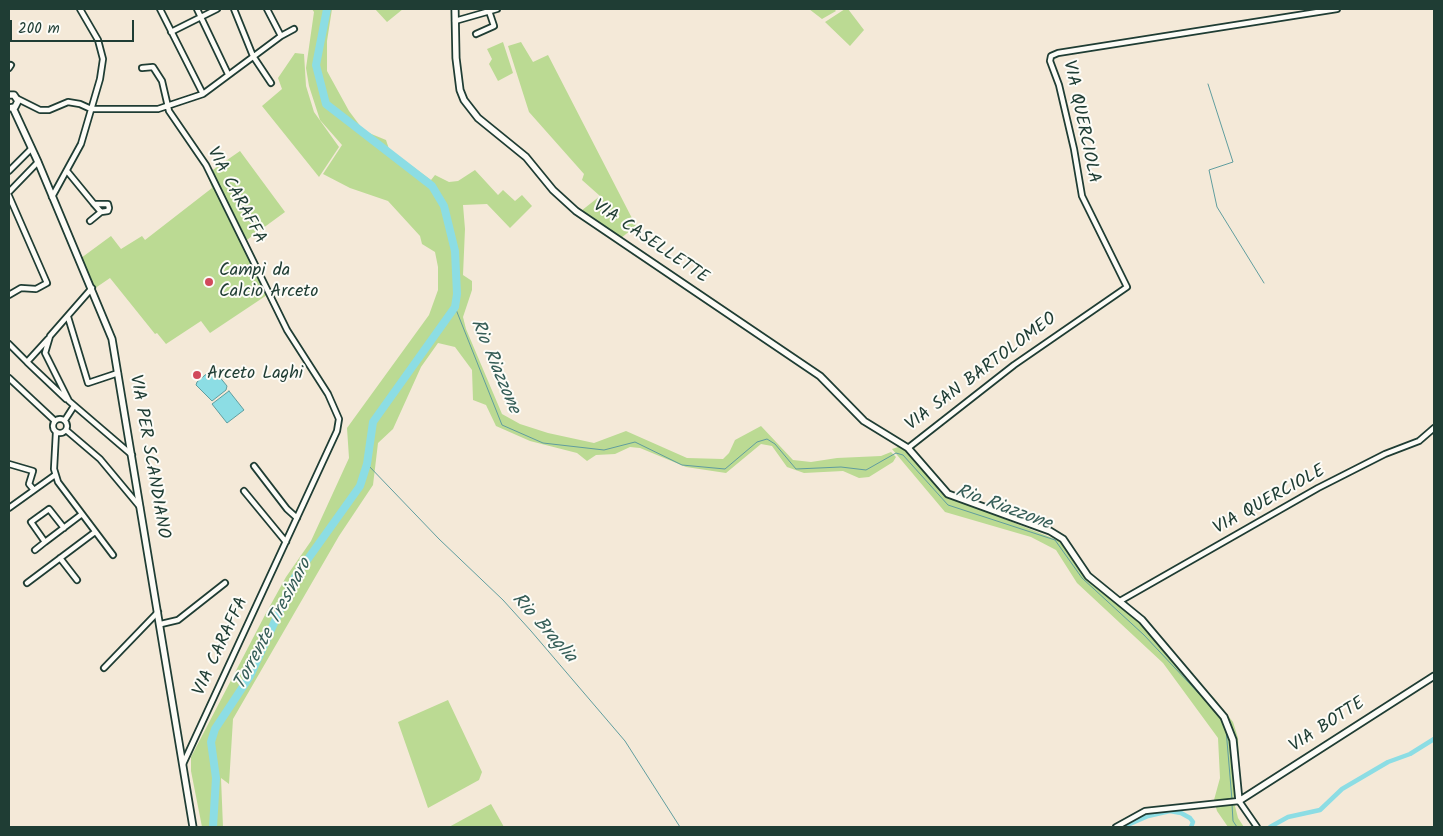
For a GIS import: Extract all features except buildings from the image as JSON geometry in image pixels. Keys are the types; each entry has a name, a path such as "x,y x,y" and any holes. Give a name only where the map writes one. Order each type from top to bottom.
{"street":[{"path":"52,197 81,144 100,78 103,59 98,40 80,9"},
{"path":"160,9 203,94"},
{"path":"197,9 228,74"},
{"path":"171,32 217,9"},
{"path":"234,9 253,56 271,83"},
{"path":"267,9 281,36"},
{"name":"VIA CASELLETTE","path":"455,9 456,58 464,100 492,131 526,157 553,190 576,211 820,376 864,421 908,448"},
{"path":"455,21 497,9"},
{"name":"VIA QUERCIOLA","path":"1127,287 1082,196 1074,149 1059,85 1050,61 1051,56 1058,53 1337,9"},
{"path":"476,34 494,26 489,11"},
{"path":"9,95 14,95 20,101 40,110 49,110 68,102 80,104 91,109 143,110 169,106 203,94 281,36 294,29"},
{"name":"VIA CARAFFA","path":"142,68 153,67 162,81 172,116 206,165 287,330 309,362 337,413 339,425 338,431 183,764"},
{"name":"VIA PER SCANDIANO","path":"20,101 12,108 38,162 112,339 159,611 193,827"},
{"path":"9,169 31,149"},
{"path":"9,192 38,162"},
{"path":"67,171 102,212"},
{"path":"9,196 47,283 36,288 21,288 9,295"},
{"path":"90,221 102,212 108,211 108,204 94,204"},
{"name":"VIA SAN BARTOLOMEO","path":"1127,287 1014,365 908,448 948,494 1060,537 1070,548 1088,576 1120,601 1159,639 1226,721 1234,745 1237,802"},
{"path":"27,362 92,288"},
{"path":"68,317 88,383 118,374"},
{"path":"50,336 45,353 69,401"},
{"path":"9,344 74,406 132,455"},
{"path":"9,378 55,421"},
{"path":"65,420 74,406"},
{"path":"55,421 58,419 65,420"},
{"path":"56,432 62,433 66,430 68,426 65,420"},
{"path":"55,421 53,426 56,432 53,450 55,475 58,482 113,555"},
{"name":"VIA QUERCIOLE","path":"1120,601 1312,492 1386,454 1418,440 1434,428"},
{"path":"66,430 100,459 141,508"},
{"path":"9,464 32,472 29,484 34,490"},
{"path":"254,466 297,518"},
{"path":"9,508 55,475"},
{"path":"126,489 136,483"},
{"path":"244,491 286,542"},
{"path":"45,542 30,522 48,508 64,528"},
{"path":"35,550 82,514"},
{"path":"27,583 95,532"},
{"path":"60,558 76,580"},
{"path":"161,624 178,620 225,583"},
{"path":"104,668 159,611"},
{"name":"VIA BOTTE","path":"1237,802 1434,676"},
{"path":"1116,827 1145,812 1190,805 1237,802 1256,827"}],"green space":[{"path":"312,9 332,9 327,41 327,71 349,111 364,131 386,140 389,149 431,180 435,175 449,182 458,181 475,170 498,195 503,190 515,201 522,195 532,206 510,228 487,204 463,205 465,229 463,275 472,281 472,290 463,317 466,329 502,414 520,424 548,433 594,443 626,431 687,458 723,459 729,453 735,440 761,426 793,460 811,462 837,458 881,456 891,452 896,457 893,462 869,477 859,478 843,471 804,473 787,467 772,446 761,444 726,473 686,467 640,448 630,447 615,454 596,455 587,461 577,453 530,441 496,426 486,405 473,400 472,370 455,347 438,343 421,367 393,429 378,443 373,485 339,536 233,719 229,784 221,778 223,827 202,827 191,771 191,757 286,577 311,541 349,458 347,428 429,315 438,290 438,267 435,252 422,244 420,236 388,201 350,188 323,174 342,145 320,120 309,86 306,68 314,12"},
{"path":"375,9 403,9 387,22"},
{"path":"809,9 834,9 836,11 822,19"},
{"path":"848,9 864,30 850,46 825,22"},
{"path":"503,42 513,73 498,81 489,64 492,59 487,49"},
{"path":"521,42 533,62 548,55 636,226 621,238 581,211 600,196 582,180 584,174 529,112 508,46"},
{"path":"295,53 304,54 306,86 314,112 339,147 319,177 262,106 282,89 278,78"},
{"path":"240,151 285,212 244,242 267,295 210,333 201,321 166,344 157,333 155,334 110,278 91,291 77,261 111,236 121,249 142,236 145,240 212,188 207,174"},
{"path":"901,446 912,456 938,489 949,497 1060,541 1085,577 1140,622 1176,664 1214,698 1233,722 1238,738 1240,786 1233,798 1238,818 1244,827 1228,827 1217,811 1214,800 1220,778 1218,738 1163,663 1077,583 1056,550 1031,537 945,512 892,449"},
{"path":"448,700 482,772 479,780 428,808 398,722"},
{"path":"491,804 504,827 449,827"}],"water":[{"path":"211,370 214,370 227,386 226,390 212,401 196,385"},
{"path":"229,391 244,410 227,423 212,404"}],"waterway":[{"name":"Torrente Tresinaro","path":"213,827 216,778 211,742 215,729 250,676 295,577 360,486 367,464 373,422 455,307 457,294 455,251 444,206 432,186 326,104 316,65 327,9"},
{"path":"1208,84 1233,162 1209,170 1217,207 1264,283"},
{"name":"Rio Riazzone","path":"455,307 502,425 543,443 604,450 635,442 682,465 725,469 757,442 767,439 775,444 796,469 841,467 866,470 896,453 903,455 948,505 1055,540 1082,578 1144,635 1219,715"},
{"name":"Rio Braglia","path":"367,464 439,539 503,600 531,631 625,741 680,827"},
{"name":"Rio Riazzone","path":"1226,729 1232,800"},
{"path":"1270,827 1288,817 1320,810 1342,789 1388,762 1410,754 1434,739"},
{"name":"Rio Riazzone","path":"1232,804 1233,821 1237,827"},
{"path":"1123,827 1148,816 1170,811 1181,813 1190,818 1193,822 1191,827"}],"place":[{"name":"Campi da Calcio Arceto","path":"209,282"},
{"name":"Arceto Laghi","path":"197,375"}]}
